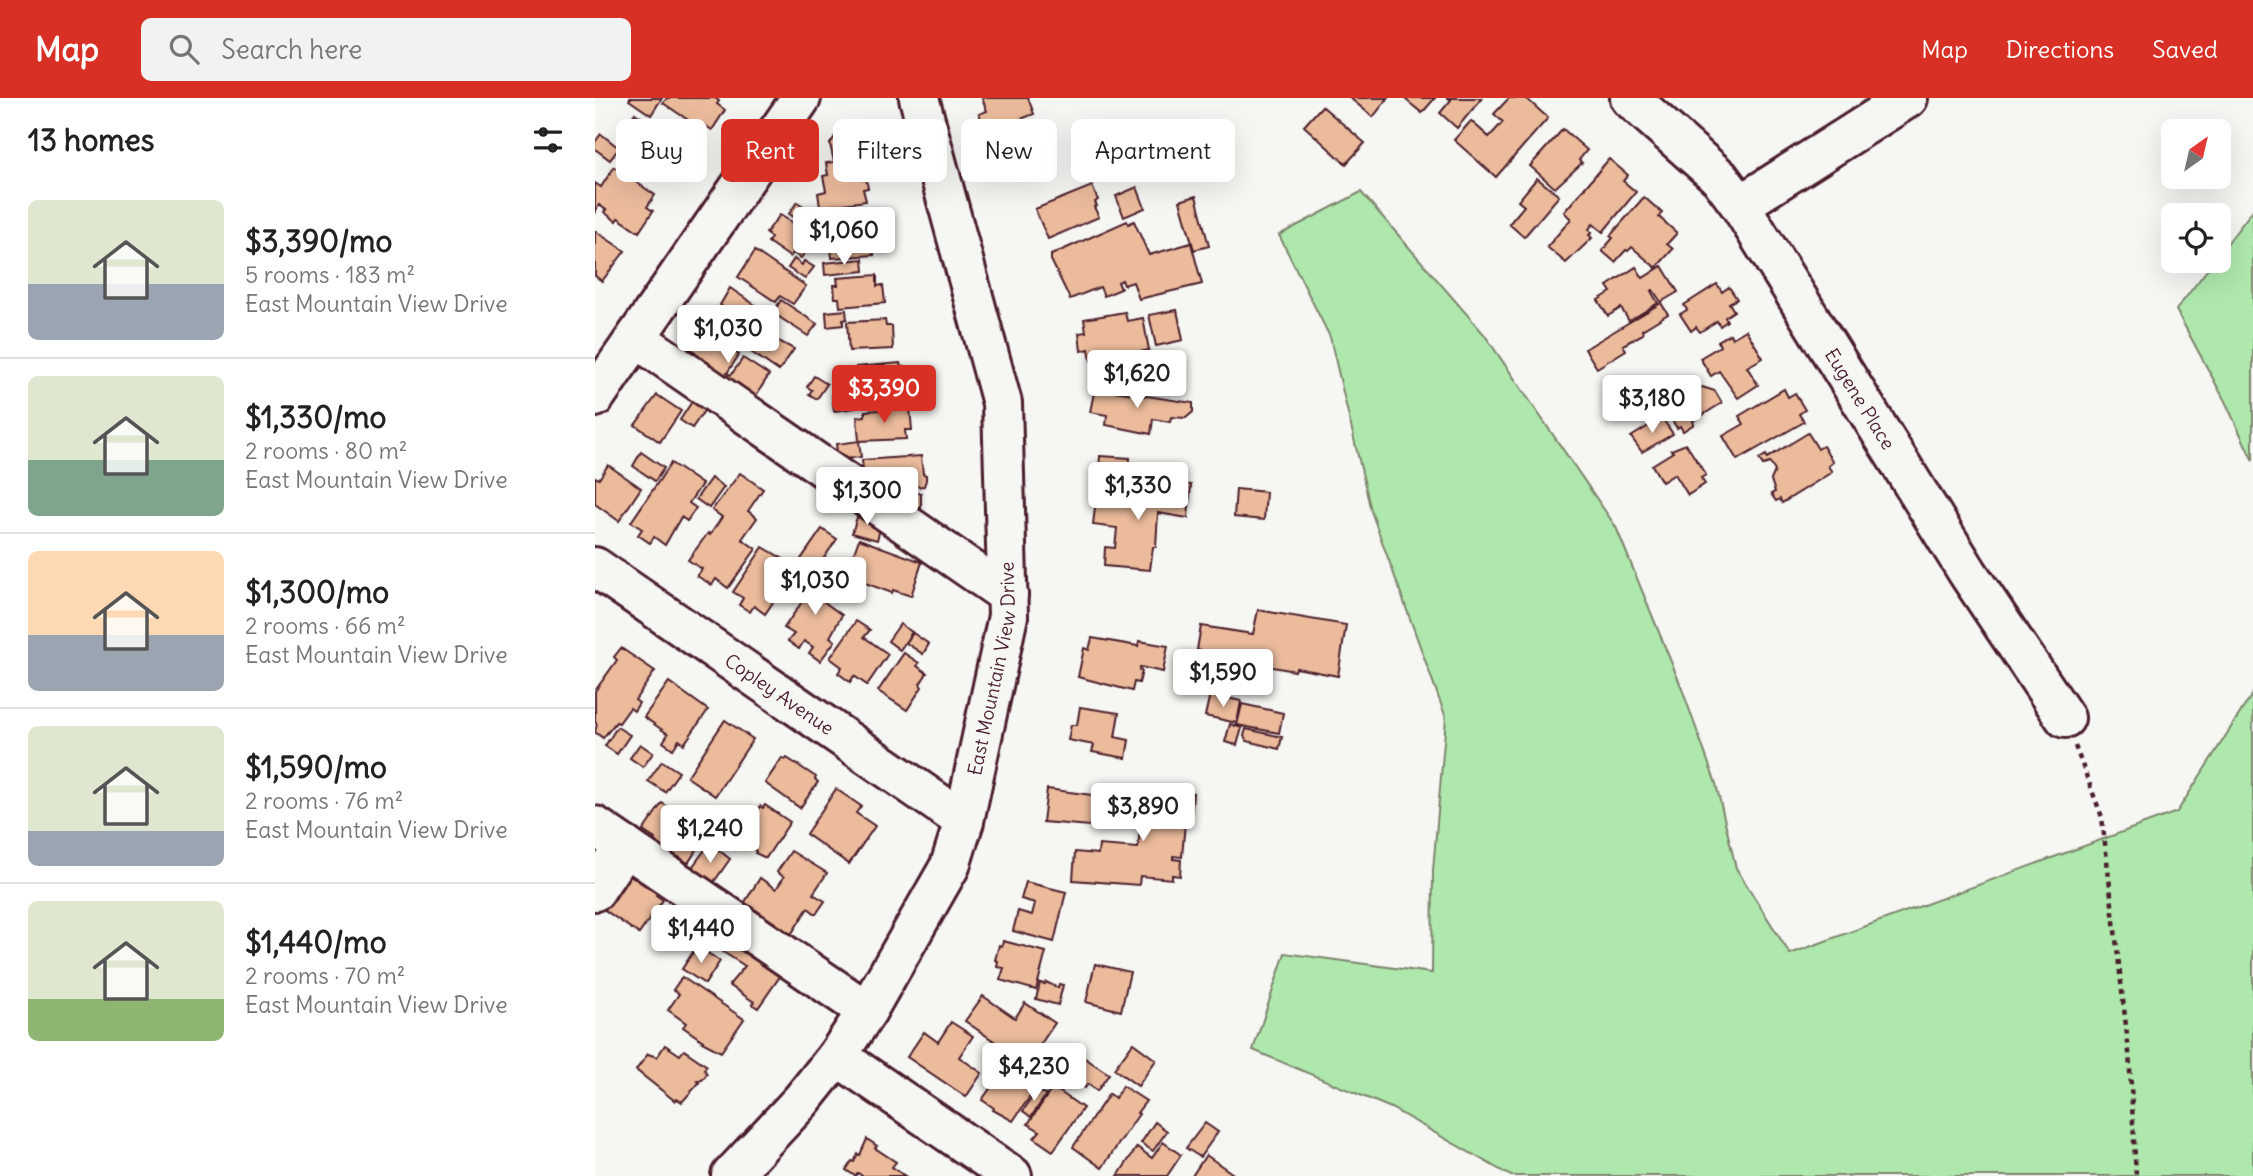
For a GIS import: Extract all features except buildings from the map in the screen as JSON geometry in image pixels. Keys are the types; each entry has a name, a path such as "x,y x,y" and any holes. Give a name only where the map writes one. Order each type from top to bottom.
{"street":[{"path":"595,397 801,98"},
{"name":"East Mountain View Drive","path":"731,1176 801,1101 837,1056 867,1011 950,866 964,821 1008,616 1002,402 919,98"},
{"name":"Eugene Place","path":"1630,98 1720,178 1740,205 1968,573 2065,719"},
{"path":"1740,205 1908,98"},
{"path":"636,338 1008,595"},
{"name":"Copley Avenue","path":"595,566 964,821"},
{"path":"595,891 610,836 867,1011"},
{"path":"837,1056 1012,1176"}],"path":[{"path":"2065,719 2102,817 2129,1052 2136,1176"}],"green space":[{"path":"1361,192 1484,334 1616,527 1681,686 1716,784 1736,868 1790,954 2177,812 2253,693 2253,1176 1511,1176 1391,1108 1253,1050 1285,953 1432,973 1433,870 1446,718 1371,511 1330,337 1279,235"},
{"path":"2253,210 2253,461 2225,401 2176,310 2205,273 2231,273 2231,238"}]}
